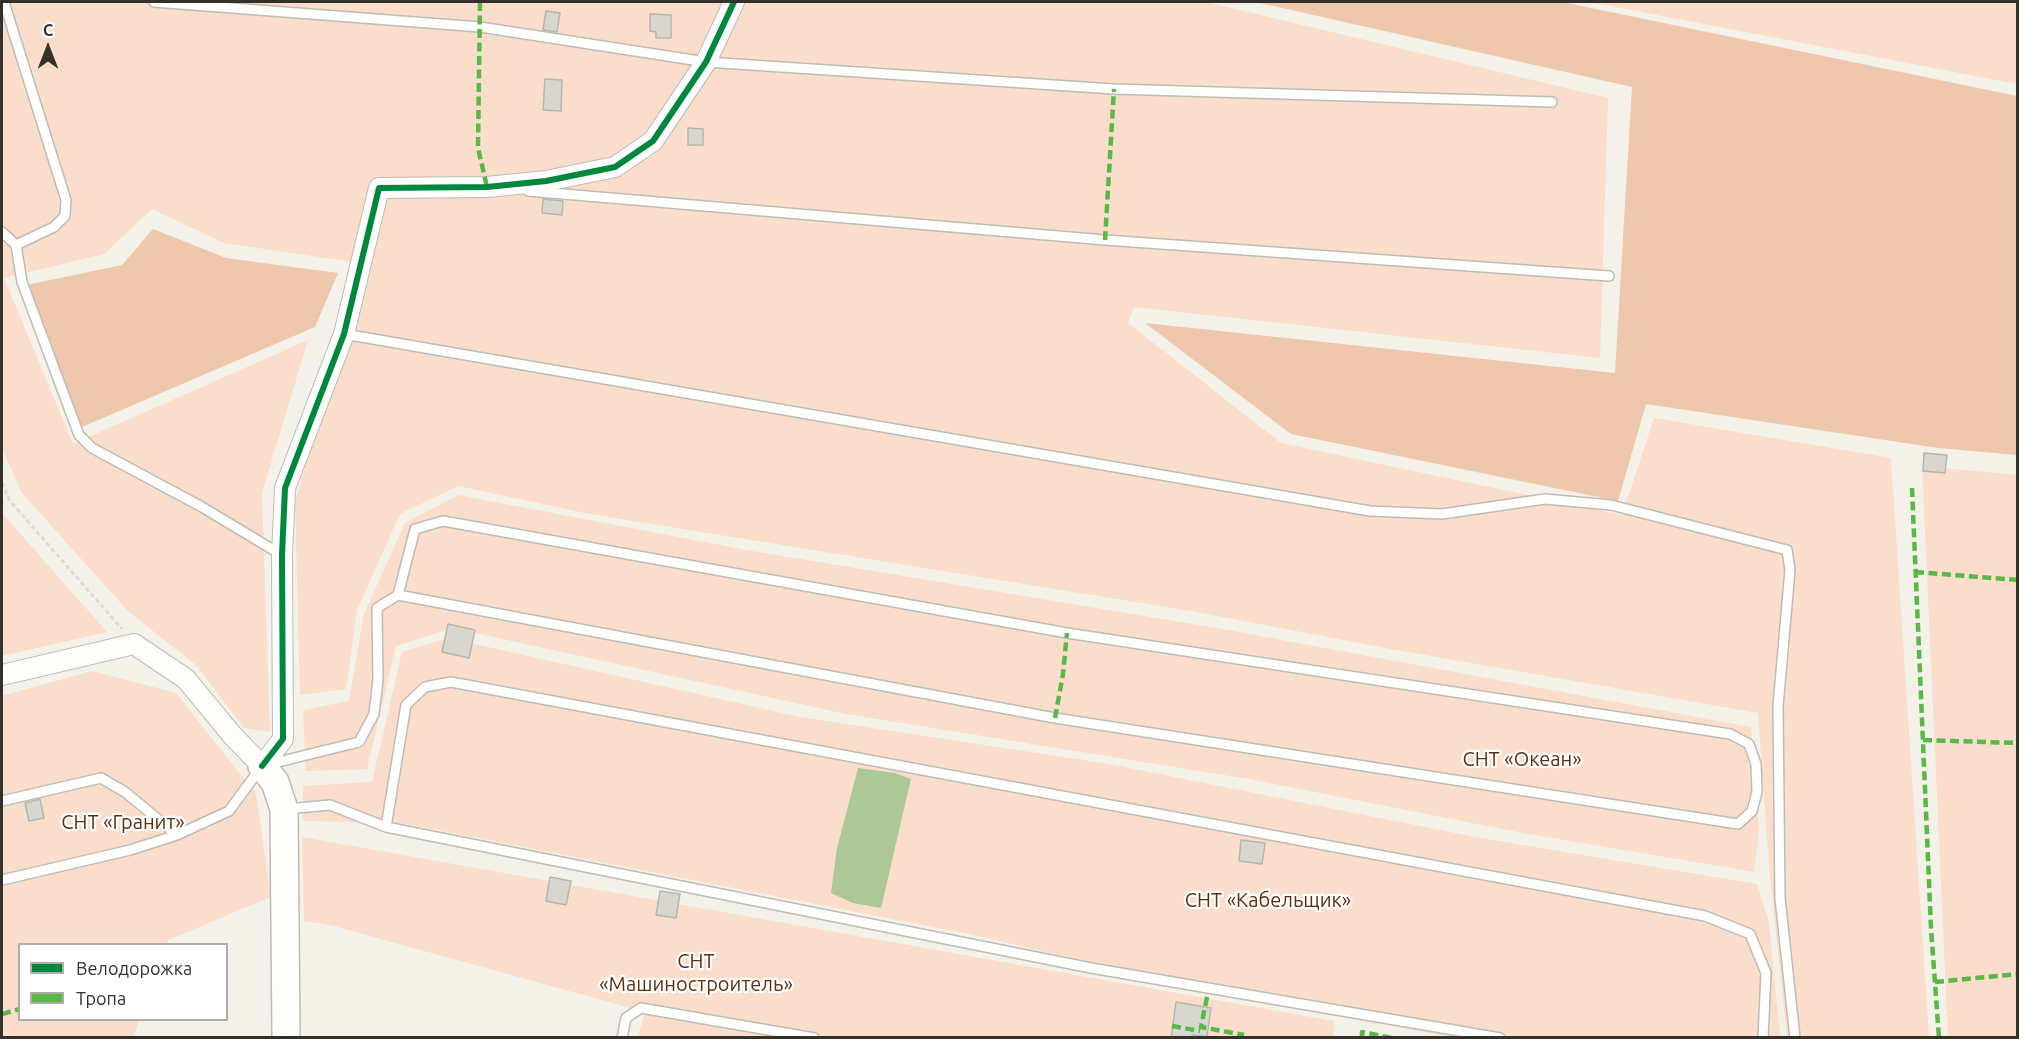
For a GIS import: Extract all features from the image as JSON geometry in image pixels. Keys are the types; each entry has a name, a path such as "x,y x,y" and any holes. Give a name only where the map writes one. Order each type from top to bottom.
{"street":[{"path":"262,766 283,739 282,555 285,488 345,334 379,188 487,187 546,181 615,167 653,141 706,62 734,2"},
{"path":"2,675 134,644 186,679 232,735 275,782 284,809 286,1038"}],"lane":[{"path":"3,2 66,200 65,216 54,227 16,245"},
{"path":"154,2 480,27 706,62 1114,89 1552,102"},
{"path":"487,187 1106,240 1609,276"},
{"path":"2,232 16,245 22,282 79,435 92,448 202,507 282,555"},
{"path":"345,334 1370,511 1442,514 1545,499 1611,505 1787,550 1790,570 1778,706 1780,898 1795,1038"},
{"path":"2,880 130,850 177,835 229,811 262,766 359,742 374,714 378,679 377,608 398,595 1055,718 1738,824 1752,811 1756,792 1756,764 1749,744 1730,734 1067,633 443,521 415,529 398,595"},
{"path":"386,826 406,705 425,687 451,682 1705,916 1750,934 1766,973 1763,1038"},
{"path":"2,801 101,778 125,792 177,835"},
{"path":"284,809 330,805 386,826 1090,968 1500,1038"},
{"path":"622,1038 626,1018 641,1008 814,1038"}],"path":[{"path":"2,483 10,501 134,644"}],"green space":[{"path":"2,2 1206,2 1608,98 1600,358 1134,307 1128,323 1281,443 1622,515 1654,418 1891,458 1929,1037 1787,1037 1769,867 1758,713 1391,649 1191,611 590,514 458,486 400,514 357,610 346,689 300,695 295,501 366,264 224,243 152,209 104,254 4,278 73,444 308,340 262,493 270,732 244,728 196,665 128,611 21,492 2,448"},
{"path":"1589,2 2017,2 2017,84"},
{"path":"1922,466 2017,475 2017,1037 1948,1037"},
{"name":"СНТ «Океан»","path":"458,495 746,550 1217,628 1751,727 1759,832 1754,872 1523,833 1249,779 846,714 452,628 396,646 367,769 306,771 303,710 349,701 364,614 405,523"},
{"path":"2,513 107,632 2,656"},
{"name":"СНТ «Кабельщик»","path":"448,638 800,717 1109,764 1475,837 1757,884 1769,922 1780,1037 1452,1037 1250,1000 974,935 401,823 303,821 303,786 372,782 402,652"},
{"name":"СНТ «Гранит»","path":"92,671 176,693 256,794 271,897 168,940 167,943 18,943 18,1021 140,1021 133,1037 2,1038 2,696"},
{"name":"СНТ «Машиностроитель»","path":"302,837 1334,1021 1333,1037 638,1037 645,1012 334,926 304,921"}],"shaded area":[{"path":"1256,2 1562,2 2017,96 2017,455 1938,448 1646,404 1618,501 1291,434 1145,323 1615,373 1632,87"},
{"path":"153,229 226,258 338,273 315,327 75,430 22,286 122,265"},
{"path":"858,768 895,773 911,779 881,908 853,903 831,893 837,848"}],"building":[{"path":"546,11 560,13 557,32 543,30"},
{"path":"650,14 671,15 671,38 656,38 656,32 650,31"},
{"path":"545,79 562,80 561,111 543,110"},
{"path":"688,128 703,129 703,145 688,145"},
{"path":"543,199 563,201 562,215 542,213"},
{"path":"1924,453 1947,455 1945,473 1923,471"},
{"path":"448,624 475,630 469,658 442,652"},
{"path":"40,799 44,818 29,821 25,803"},
{"path":"1241,840 1265,843 1262,864 1239,861"},
{"path":"550,877 571,881 566,905 546,901"},
{"path":"660,891 680,894 676,918 656,915"},
{"path":"1176,1002 1211,1008 1207,1037 1192,1035 1192,1038 1171,1038"}],"marked path":[{"path":"480,2 478,148 487,187"},
{"path":"1105,240 1114,89"},
{"path":"1912,488 1931,928 1939,1038"},
{"path":"1915,572 2018,580"},
{"path":"1055,718 1067,633"},
{"path":"1923,740 2018,743"},
{"path":"1935,982 2018,974"},
{"path":"1207,997 1201,1027 1244,1035"},
{"path":"2,1014 18,1010"},
{"path":"1172,1026 1200,1031"},
{"path":"1362,1038 1362,1032 1392,1038"}],"cycle path":[{"path":"262,766 283,739 282,555 285,488 344,334 379,188 487,187 546,181 615,167 653,141 706,62 734,2"}]}
